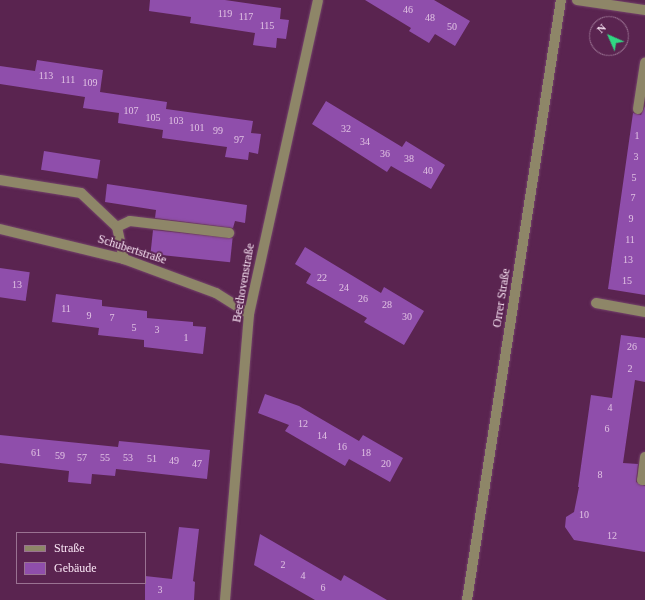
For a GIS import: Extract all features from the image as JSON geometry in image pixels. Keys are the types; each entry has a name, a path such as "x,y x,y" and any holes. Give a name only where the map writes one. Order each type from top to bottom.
{"street":[{"name":"Beethovenstraße","path":"225,600 249,314 318,0"},
{"name":"Orrer Straße","path":"467,600 561,0"},
{"path":"577,0 638,6"},
{"path":"638,109 645,63"},
{"path":"0,180 81,193 117,227 124,259"},
{"path":"117,227 130,221 229,233"},
{"name":"Schubertstraße","path":"0,229 124,259 216,294 249,314"},
{"path":"596,303 645,312"},
{"path":"645,457 642,480 645,480"}],"building":[{"path":"150,0 225,0 281,8 280,19 289,20 286,39 277,38 276,48 253,45 255,33 190,23 191,17 149,11"},
{"path":"365,0 434,0 470,21 455,46 435,34 429,43 409,31 411,28"},
{"path":"37,60 103,70 100,92 167,102 166,109 253,121 251,133 261,134 258,154 249,152 248,160 225,157 227,147 162,138 163,130 118,123 119,113 83,108 85,97 0,84 0,66 35,71"},
{"path":"326,101 402,147 406,141 445,165 431,189 391,166 387,172 312,124"},
{"path":"645,106 645,295 608,289 633,113 641,115"},
{"path":"44,151 100,160 97,179 41,170"},
{"path":"107,184 247,205 245,223 235,221 233,228 155,218 156,210 105,202"},
{"path":"153,230 233,238 230,262 150,254"},
{"path":"305,247 381,293 384,287 424,311 404,345 364,322 367,318 306,283 311,274 295,264"},
{"path":"0,268 30,272 26,301 0,297"},
{"path":"56,294 102,300 102,306 147,311 147,318 193,322 193,326 206,327 203,354 144,347 144,340 98,335 99,328 52,322"},
{"path":"621,335 645,338 645,382 635,380 623,463 638,464 636,482 645,486 645,552 574,540 565,527 566,517 574,512 579,487 591,395 612,398"},
{"path":"265,394 299,406 359,441 363,435 403,458 390,482 349,459 345,466 285,431 289,425 258,413"},
{"path":"0,435 118,447 119,441 210,450 207,479 116,469 115,476 92,474 91,484 68,482 69,471 0,463"},
{"path":"179,527 199,529 193,581 195,582 194,600 145,600 146,576 172,579"},
{"path":"260,534 341,581 344,575 387,600 315,600 254,565"}]}
